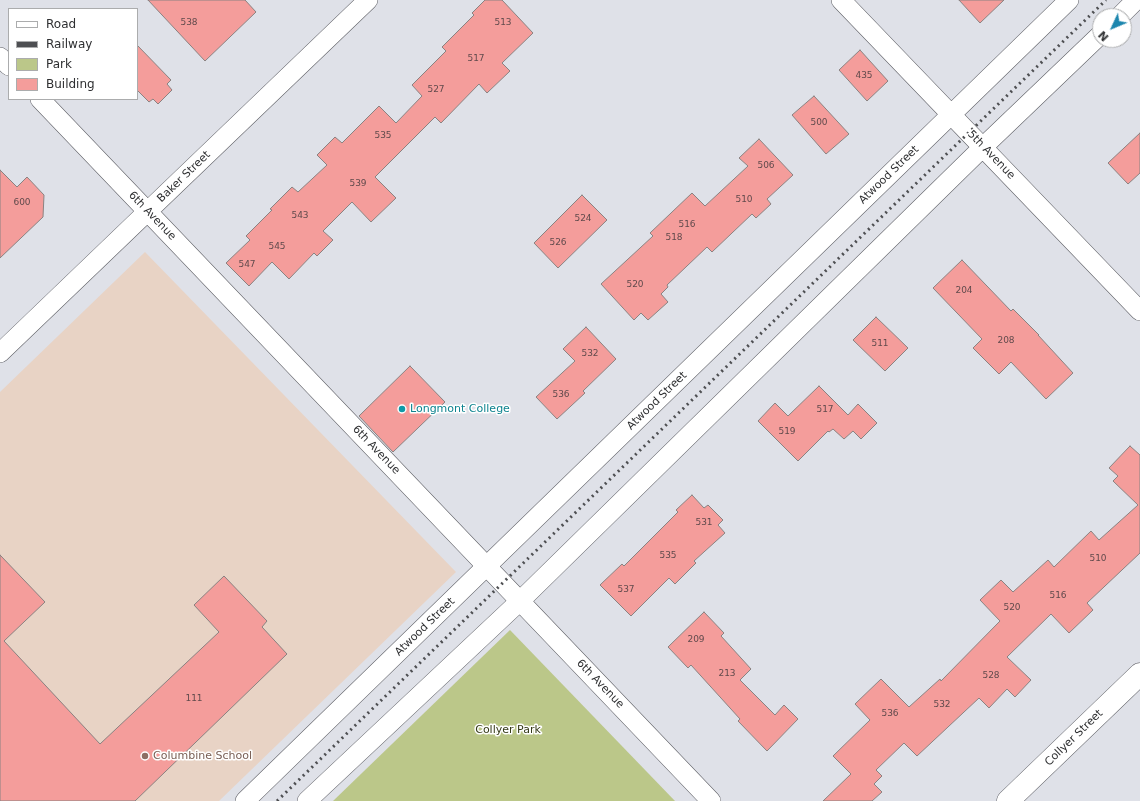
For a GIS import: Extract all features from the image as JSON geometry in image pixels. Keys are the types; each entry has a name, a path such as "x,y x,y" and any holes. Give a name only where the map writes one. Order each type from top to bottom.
{"street":[{"name":"Baker Street","path":"0,353 368,0"},
{"name":"5th Avenue","path":"841,0 1140,311"},
{"name":"Atwood Street","path":"245,801 1069,0"},
{"path":"1128,8 1136,0"},
{"path":"307,801 520,600 983,147 1092,43"},
{"path":"0,57 8,65"},
{"name":"6th Avenue","path":"41,100 711,801"},
{"name":"Collyer Street","path":"1008,801 1140,674"}],"shaded area":[{"path":"145,252 456,572 219,801 0,801 0,392"}],"green space":[{"name":"Collyer Park","path":"510,630 675,801 333,801"}],"building":[{"path":"148,0 245,0 256,12 205,61"},
{"path":"485,0 502,0 533,33 502,63 510,71 487,93 479,84 441,123 435,117 375,177 396,198 371,222 352,202 323,231 333,240 317,256 314,253 289,279 272,262 249,286 226,263 250,240 246,236 292,187 298,192 327,165 317,155 335,137 342,143 379,106 396,123 422,96 412,85 446,51 442,47 474,15 472,13"},
{"path":"959,0 1004,0 980,23"},
{"path":"138,46 171,80 167,84 172,90 158,104 153,99 149,102 138,91"},
{"path":"860,50 888,81 867,101 839,70"},
{"path":"814,96 849,134 826,154 792,115"},
{"path":"1140,133 1140,173 1128,184 1108,163"},
{"path":"759,139 793,175 767,199 771,204 756,218 752,214 712,252 707,247 667,285 668,287 661,294 668,302 648,320 641,313 634,320 601,284 653,236 650,233 692,193 705,206 748,166 739,158"},
{"path":"0,170 17,187 27,177 44,195 43,217 0,258"},
{"path":"582,195 607,220 558,268 534,243"},
{"path":"962,260 1011,311 1013,309 1039,335 1073,373 1046,399 1011,362 999,374 973,348 982,339 933,288"},
{"path":"876,317 908,348 885,371 853,340"},
{"path":"586,327 616,359 583,391 585,393 557,419 536,397 575,361 563,349"},
{"name":"Longmont College","path":"410,366 445,402 393,452 359,416"},
{"path":"819,386 848,415 858,404 877,423 861,439 853,431 844,439 833,429 829,432 828,431 798,461 758,421 775,403 788,416"},
{"path":"1130,446 1140,455 1140,553 1087,603 1093,610 1069,633 1051,614 1007,657 1031,680 1015,697 1007,689 989,708 979,698 917,756 904,743 876,770 882,776 874,784 882,792 872,801 823,801 851,774 833,756 870,720 855,704 881,679 909,707 940,679 941,681 1000,621 980,600 1001,580 1013,592 1048,560 1054,567 1091,531 1099,540 1138,505 1113,481 1118,476 1109,468"},
{"path":"692,495 704,508 708,505 723,520 718,525 725,533 694,561 696,563 675,584 669,578 631,616 600,585 622,564 624,566 678,512 676,510"},
{"path":"0,555 45,602 4,641 100,744 219,632 194,605 224,576 267,621 262,627 287,654 135,801 0,801"},
{"path":"704,612 724,633 721,636 751,669 740,680 775,715 784,705 798,719 767,751 738,721 740,719 691,665 688,668 668,647"}],"railway":[{"path":"277,801 1106,0"}],"place":[{"name":"Longmont College","path":"402,409"},
{"name":"Columbine School","path":"145,756"}]}
